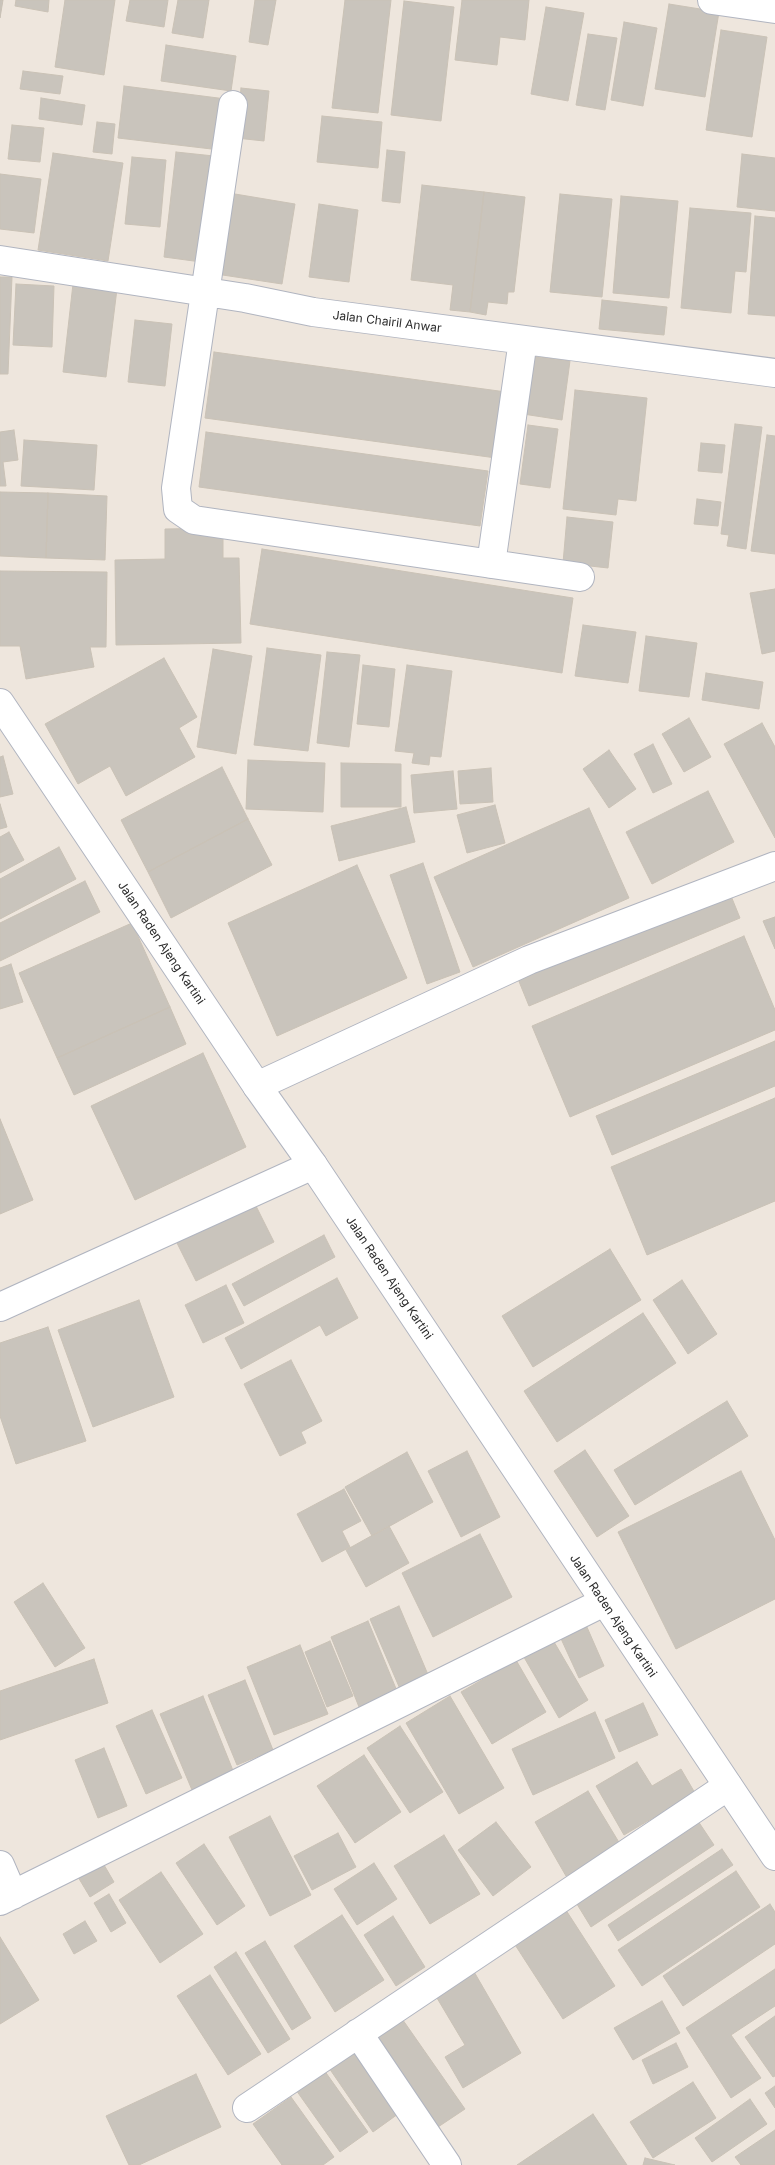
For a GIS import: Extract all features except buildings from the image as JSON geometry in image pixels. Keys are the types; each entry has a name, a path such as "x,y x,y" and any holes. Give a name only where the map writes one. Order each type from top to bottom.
{"street":[{"path":"712,0 775,9"},
{"path":"233,105 176,488 178,509 194,520 580,577"},
{"name":"Jalan Chairil Anwar","path":"0,260 245,298 313,312 775,373"},
{"path":"491,564 523,340"},
{"name":"Jalan Raden Ajeng Kartini","path":"0,703 257,1086 314,1165 775,1856"},
{"path":"257,1086 529,960 775,866"},
{"path":"0,1307 314,1165"},
{"path":"0,1865 6,1898 604,1602"},
{"path":"246,2108 728,1786"},
{"path":"358,2033 446,2165"}]}
